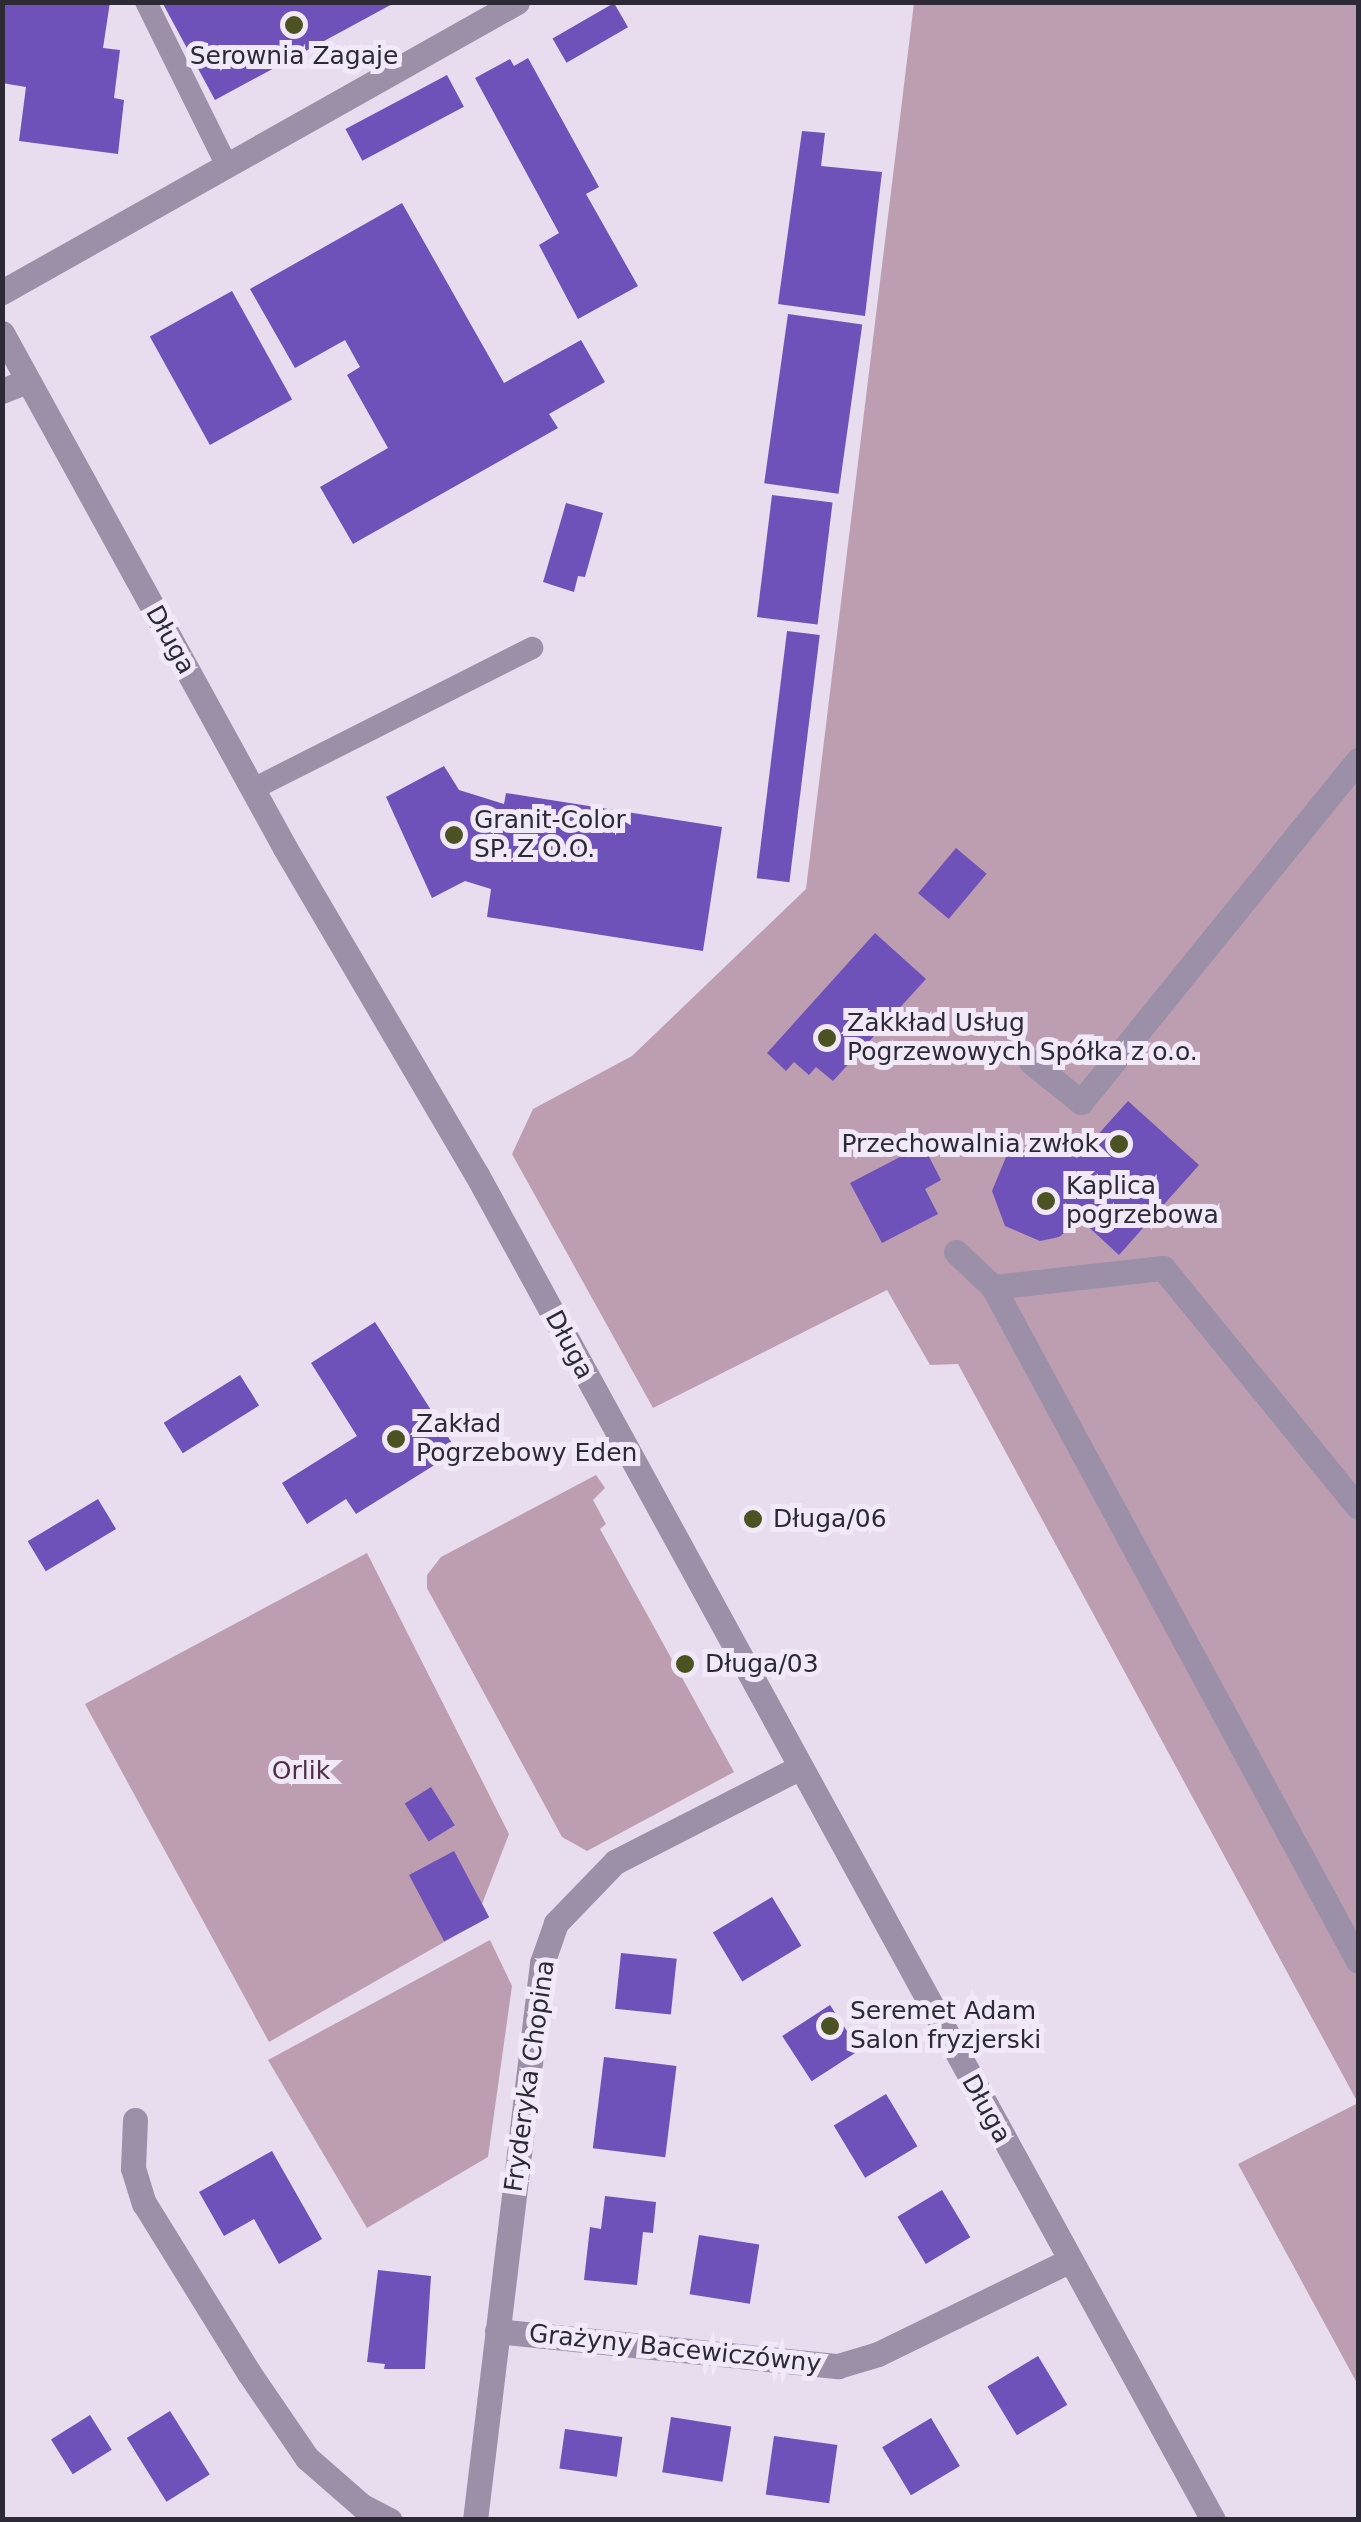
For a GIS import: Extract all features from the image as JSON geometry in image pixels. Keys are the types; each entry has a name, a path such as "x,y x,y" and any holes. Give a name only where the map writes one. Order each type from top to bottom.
{"street":[{"path":"2,292 517,2"},
{"name":"Długa","path":"2,333 252,789 477,1175 1214,2520"},
{"path":"2,391 27,380"},
{"path":"1031,1062 1081,1102 1358,760"},
{"path":"956,1252 993,1287 1358,1961"},
{"path":"993,1287 1163,1268 1358,1507"},
{"name":"Fryderyka Chopina","path":"475,2520 542,1964 556,1923 615,1862 799,1768"},
{"path":"135,2120 133,2168 144,2203 249,2373 307,2458 362,2506 390,2520"},
{"name":"Grażyny Bacewiczówny","path":"497,2331 838,2366 878,2354 1070,2261"}],"lane":[{"path":"146,2 227,166"},
{"path":"252,789 532,648"}],"green space":[{"path":"914,3 1358,3 1358,2103 958,1364 930,1365 887,1290 653,1408 512,1154 533,1109 632,1056 806,889"},
{"path":"596,1475 605,1488 593,1500 606,1524 600,1529 734,1772 587,1851 562,1837 427,1588 427,1575 441,1557"},
{"name":"Orlik","path":"367,1553 509,1834 474,1925 269,2042 85,1704"},
{"path":"490,1940 512,1986 488,2157 367,2228 268,2060"},
{"path":"1358,2103 1358,2385 1238,2164"}],"building":[{"path":"2,2 110,2 103,48 120,50 114,98 124,100 118,154 19,141 26,87 2,83"},
{"path":"162,2 396,2 215,100"},
{"path":"614,3 628,27 567,63 553,38"},
{"path":"528,58 599,187 586,194 638,286 578,319 539,245 559,233 475,78 510,59 514,66"},
{"path":"447,75 464,107 362,161 345,129"},
{"path":"802,131 825,133 821,166 882,172 865,316 778,304"},
{"path":"402,203 504,383 581,340 605,382 549,414 558,428 353,544 320,487 388,448 347,375 360,367 345,340 295,368 250,289"},
{"path":"232,291 292,399 210,445 150,337"},
{"path":"788,314 862,324 838,494 764,483"},
{"path":"772,495 833,502 818,625 757,617"},
{"path":"566,503 603,513 585,577 578,576 574,592 543,582"},
{"path":"787,631 820,635 789,882 757,878"},
{"path":"444,766 459,790 504,804 506,793 722,827 703,951 487,917 491,889 465,881 432,898 386,797"},
{"path":"956,848 987,874 949,919 918,893"},
{"path":"875,933 926,979 833,1081 816,1067 809,1075 794,1062 786,1071 767,1053"},
{"path":"1128,1101 1199,1165 1119,1255 1081,1220 1059,1237 1040,1241 1005,1226 992,1191 1006,1157 1041,1143 1077,1158"},
{"path":"923,1145 941,1180 925,1189 938,1214 882,1243 850,1183"},
{"path":"375,1322 457,1451 356,1514 346,1499 307,1524 282,1483 357,1436 311,1363"},
{"path":"240,1375 259,1406 183,1453 164,1423"},
{"path":"98,1499 116,1529 46,1571 28,1541"},
{"path":"431,1787 455,1825 429,1842 405,1803"},
{"path":"454,1851 489,1917 444,1941 409,1875"},
{"path":"772,1897 801,1946 742,1981 713,1933"},
{"path":"621,1953 677,1959 671,2015 615,2009"},
{"path":"830,2005 859,2050 812,2081 782,2036"},
{"path":"604,2057 676,2066 665,2157 593,2148"},
{"path":"886,2094 917,2146 865,2178 834,2125"},
{"path":"272,2151 322,2239 279,2264 254,2219 224,2236 199,2192"},
{"path":"942,2190 970,2237 926,2264 897,2217"},
{"path":"605,2196 656,2202 653,2233 643,2232 637,2285 584,2280 590,2227 601,2229"},
{"path":"699,2235 759,2245 750,2304 690,2294"},
{"path":"378,2270 431,2276 425,2369 384,2369 385,2364 367,2362"},
{"path":"1038,2356 1067,2405 1017,2435 987,2386"},
{"path":"170,2411 210,2475 166,2502 127,2438"},
{"path":"90,2415 112,2450 73,2474 51,2439"},
{"path":"671,2417 731,2427 722,2482 662,2472"},
{"path":"931,2418 960,2466 911,2495 882,2447"},
{"path":"565,2429 622,2437 617,2477 559,2469"},
{"path":"774,2436 837,2445 829,2503 766,2494"}],"place":[{"name":"Serownia Zagaje","path":"294,25"},
{"name":"Granit-Color SP. Z O.O.","path":"454,835"},
{"name":"Zakkład Usług Pogrzewowych Spółka z o.o.","path":"827,1038"},
{"name":"Przechowalnia zwłok","path":"1119,1144"},
{"name":"Kaplica pogrzebowa","path":"1046,1201"},
{"name":"Zakład Pogrzebowy Eden","path":"396,1439"},
{"name":"Długa/06","path":"753,1519"},
{"name":"Długa/03","path":"685,1664"},
{"name":"Seremet Adam Salon fryzjerski","path":"830,2026"}]}
